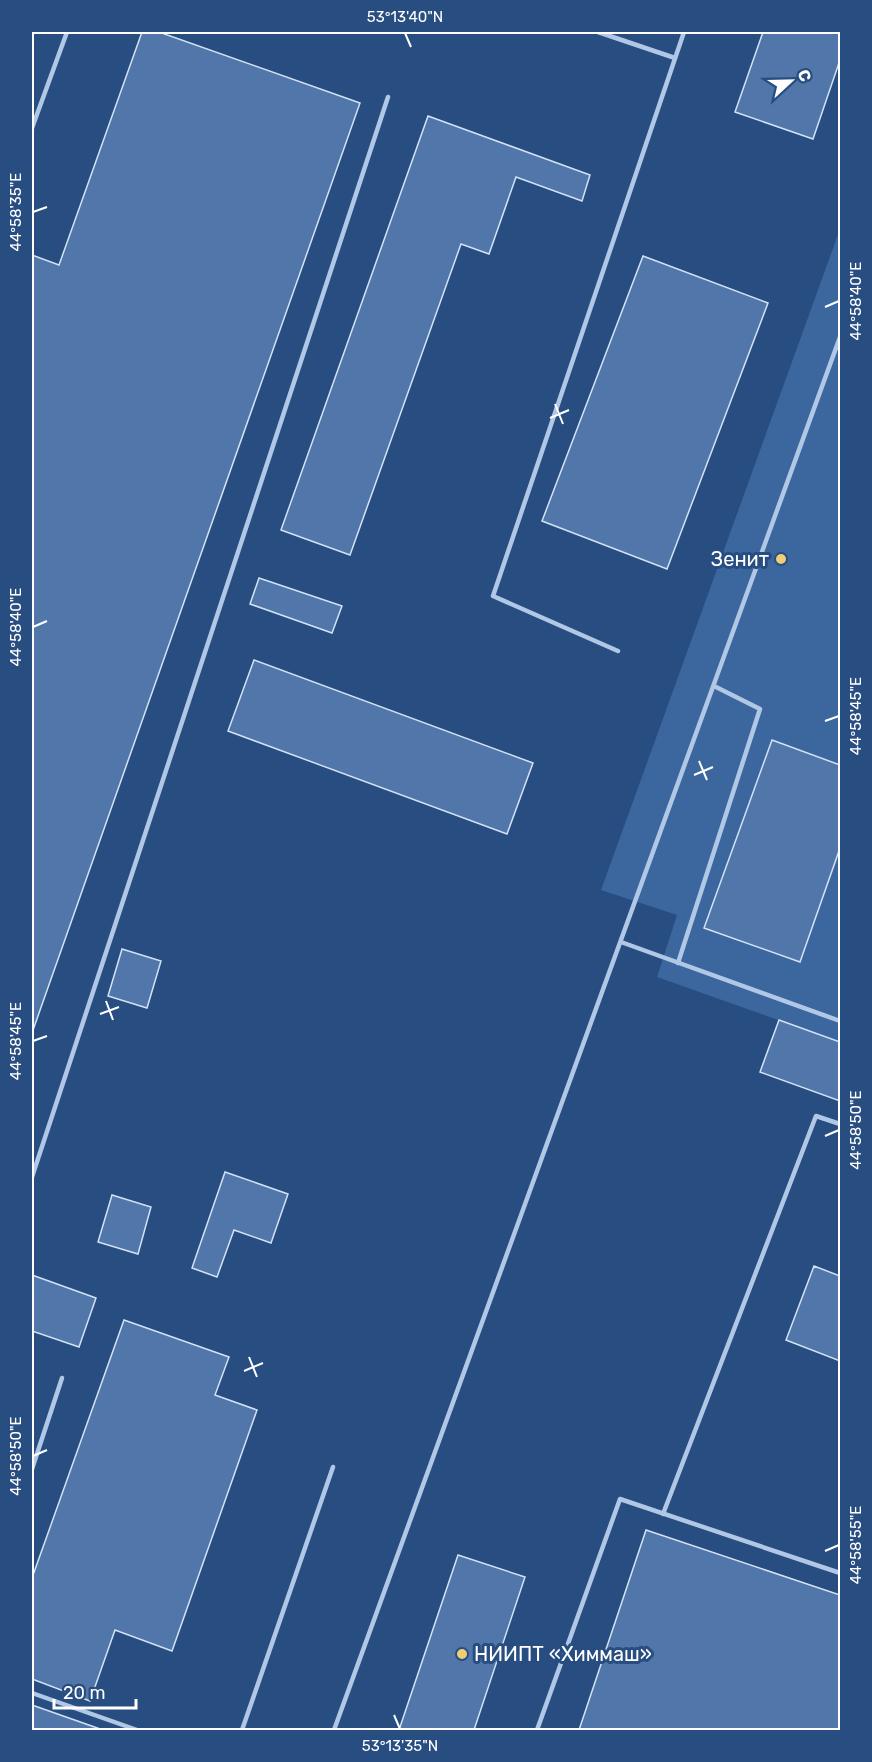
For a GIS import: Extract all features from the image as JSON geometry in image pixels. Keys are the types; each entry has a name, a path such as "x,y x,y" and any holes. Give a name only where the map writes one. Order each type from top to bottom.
{"lane":[{"path":"32,128 67,32"},
{"path":"598,32 675,58"},
{"path":"618,651 494,596 684,32"},
{"path":"32,1177 388,97"},
{"path":"334,1731 840,337"},
{"path":"678,963 760,709 714,686"},
{"path":"621,942 840,1021"},
{"path":"663,1514 816,1116 840,1124"},
{"path":"32,1469 62,1378"},
{"path":"242,1731 333,1467"},
{"path":"537,1731 620,1499 840,1574"},
{"path":"32,1693 137,1731"}],"shaded area":[{"name":"Зенит","path":"840,229 840,1042 657,977 677,915 601,890"}],"building":[{"path":"142,32 159,32 360,103 32,1033 32,255 59,265"},
{"path":"763,32 840,32 840,60 813,139 735,112"},
{"path":"428,116 590,175 582,201 516,177 489,254 461,244 350,555 281,530"},
{"path":"643,256 768,303 667,569 542,521"},
{"path":"259,578 342,606 332,633 250,604"},
{"path":"254,660 533,763 507,834 228,731"},
{"path":"772,740 840,765 840,848 800,962 704,928"},
{"path":"122,949 161,961 147,1008 108,996"},
{"path":"779,1020 840,1042 840,1101 760,1072"},
{"path":"225,1172 288,1194 271,1243 234,1230 217,1277 192,1268"},
{"path":"112,1195 151,1207 138,1254 98,1242"},
{"path":"814,1266 840,1276 840,1361 786,1340"},
{"path":"32,1275 96,1298 79,1347 32,1331"},
{"path":"124,1320 229,1357 215,1395 257,1410 172,1651 115,1630 90,1701 32,1679 32,1578"},
{"path":"646,1530 840,1595 840,1730 579,1730"},
{"name":"НИИПТ «Химмаш»","path":"458,1555 525,1577 474,1730 399,1730"},
{"path":"32,1705 103,1730 32,1730"}],"place":[{"name":"Зенит","path":"781,559"},
{"name":"НИИПТ «Химмаш»","path":"462,1654"}]}
